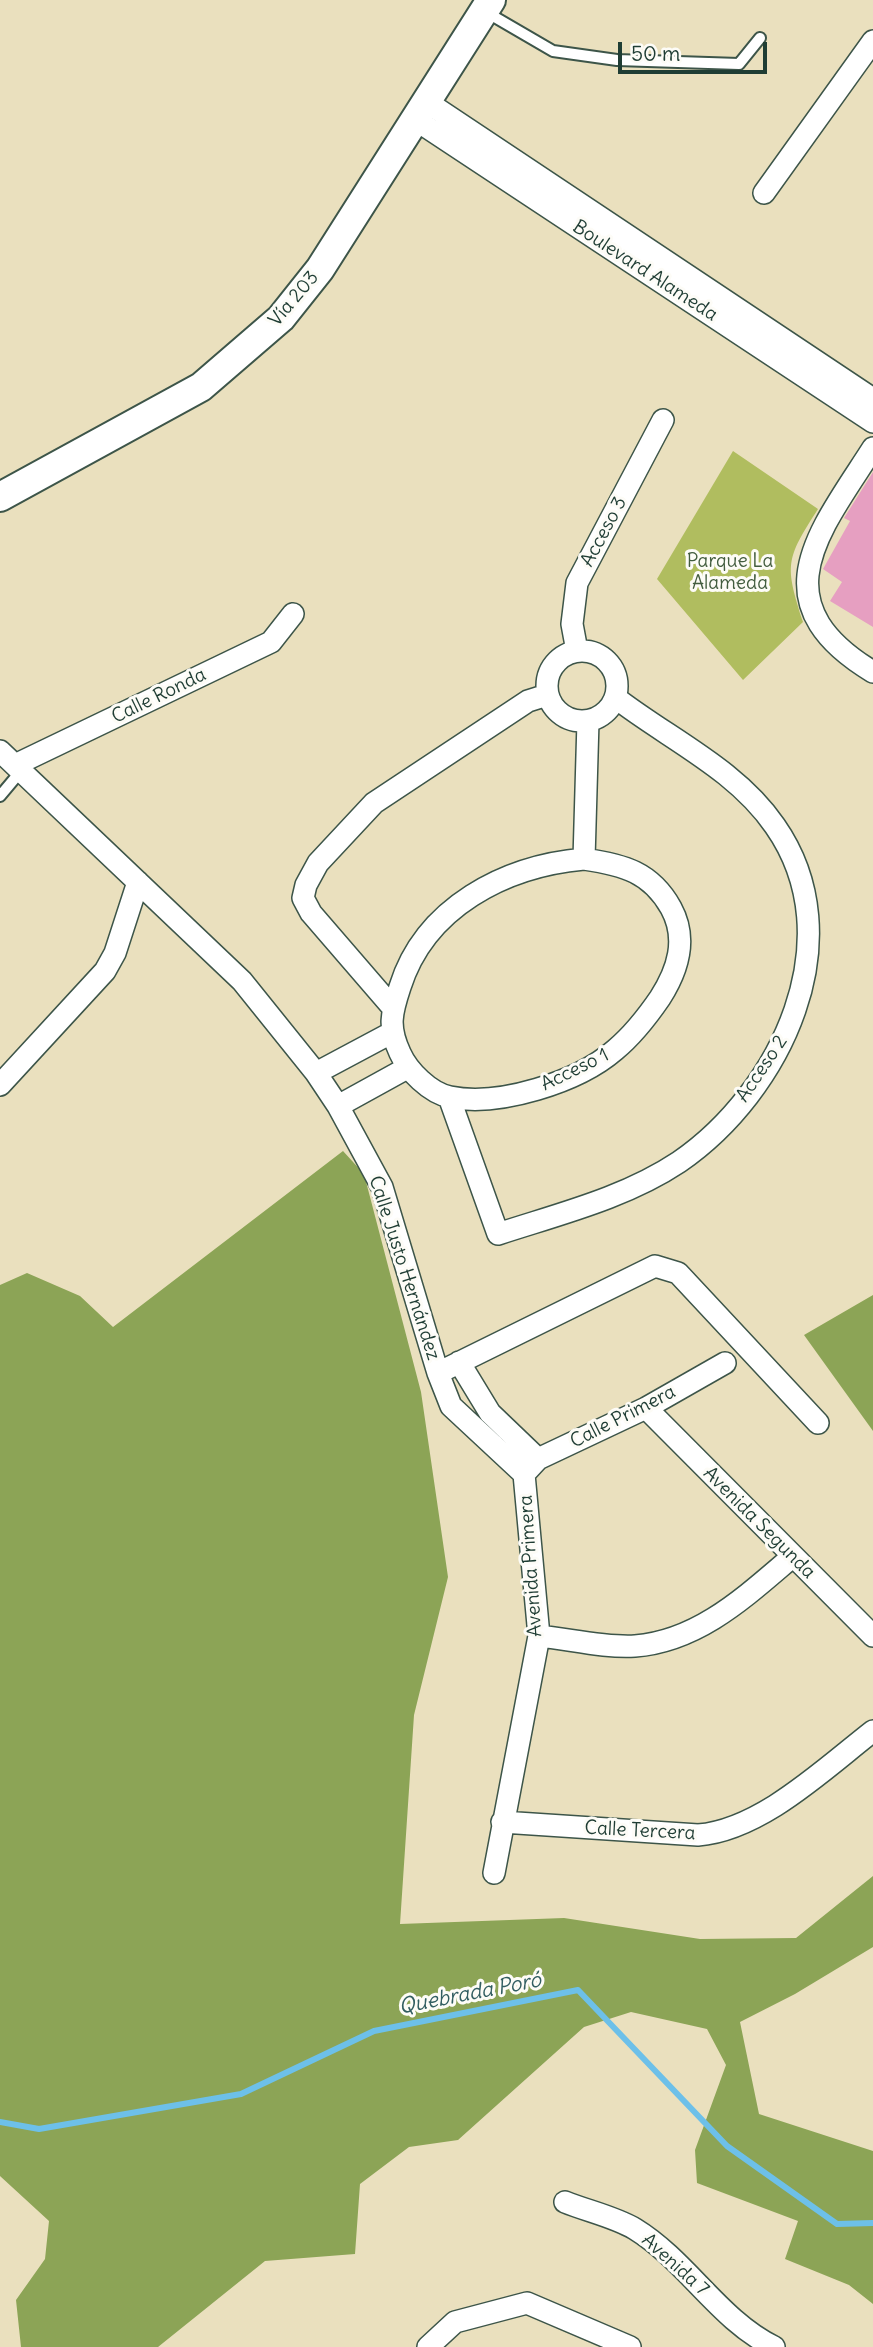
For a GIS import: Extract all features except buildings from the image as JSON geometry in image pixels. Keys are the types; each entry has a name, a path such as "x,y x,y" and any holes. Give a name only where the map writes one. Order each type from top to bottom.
{"main road":[{"name":"Vía 203","path":"0,497 201,387 282,318 320,269 487,5"}],"street":[{"path":"764,193 873,41"},
{"name":"Boulevard Alameda","path":"421,111 741,323 873,422"},
{"name":"Boulevard Alameda","path":"741,323 873,398"},
{"name":"Acceso 3","path":"577,651 572,624 577,583 663,420"},
{"path":"873,448 817,536 806,572 812,606 830,639 873,672"},
{"name":"Calle Ronda","path":"12,762 271,642 292,614"},
{"path":"577,651 589,651 609,663 618,685 616,698 605,713 588,721 567,718 551,704 547,695 550,672 556,662 577,651"},
{"path":"393,1009 311,913 303,898 306,885 318,863 374,803 528,701 547,695"},
{"name":"Acceso 2","path":"449,1097 498,1234 626,1191 677,1163 715,1133 754,1086 786,1037 799,1001 808,960 808,920 791,853 776,826 745,789 616,698"},
{"path":"584,859 588,721"},
{"name":"Calle Justo Hernández","path":"12,762 242,981 316,1073 338,1105 382,1187 438,1373 655,1266 667,1267 678,1273 818,1423"},
{"name":"Acceso 1","path":"407,1068 391,1033 393,1009 408,961 432,928 469,896 511,874 552,862 584,859 620,864 645,875 661,891 674,912 681,936 679,960 669,984 635,1031 621,1045 575,1074 536,1089 494,1098 449,1097"},
{"path":"0,1085 105,971 115,953 138,882"},
{"path":"316,1073 391,1033"},
{"path":"338,1105 407,1068 449,1097"},
{"path":"459,1362 490,1413 531,1467"},
{"name":"Calle Primera","path":"531,1467 646,1408 725,1363"},
{"name":"Avenida Primera","path":"438,1373 451,1406 461,1418 531,1467 539,1636 494,1873"},
{"name":"Avenida Segunda","path":"646,1408 873,1636"},
{"path":"539,1636 635,1646 671,1639 697,1629 736,1604 792,1557"},
{"name":"Calle Tercera","path":"502,1822 698,1835 722,1833 748,1822 873,1731"},
{"name":"Avenida 7","path":"565,2202 635,2229 684,2269 736,2321 774,2347"},
{"path":"428,2347 455,2322 527,2303 630,2347"}],"lane":[{"path":"487,5 554,51 617,60 739,64 760,38"},
{"path":"0,796 12,762"}],"green space":[{"name":"Parque La Alameda","path":"733,451 818,509 799,540 791,563 793,587 803,622 743,680 657,579"},
{"path":"343,1151 364,1174 421,1392 448,1577 414,1715 400,1924 564,1918 700,1939 796,1938 873,1876 873,1947 795,1994 740,2022 759,2114 873,2151 873,2304 849,2285 785,2259 798,2221 697,2183 695,2150 726,2065 707,2029 631,2012 584,2027 458,2140 409,2147 360,2184 355,2254 265,2261 158,2347 21,2347 16,2300 45,2259 49,2221 0,2176 0,1285 27,1273 80,1296 113,1327"},
{"path":"873,1295 873,1431 804,1335"}],"waterway":[{"name":"Quebrada Poró","path":"0,2122 39,2129 241,2094 374,2031 578,1990 727,2146 837,2224 873,2223"}]}
